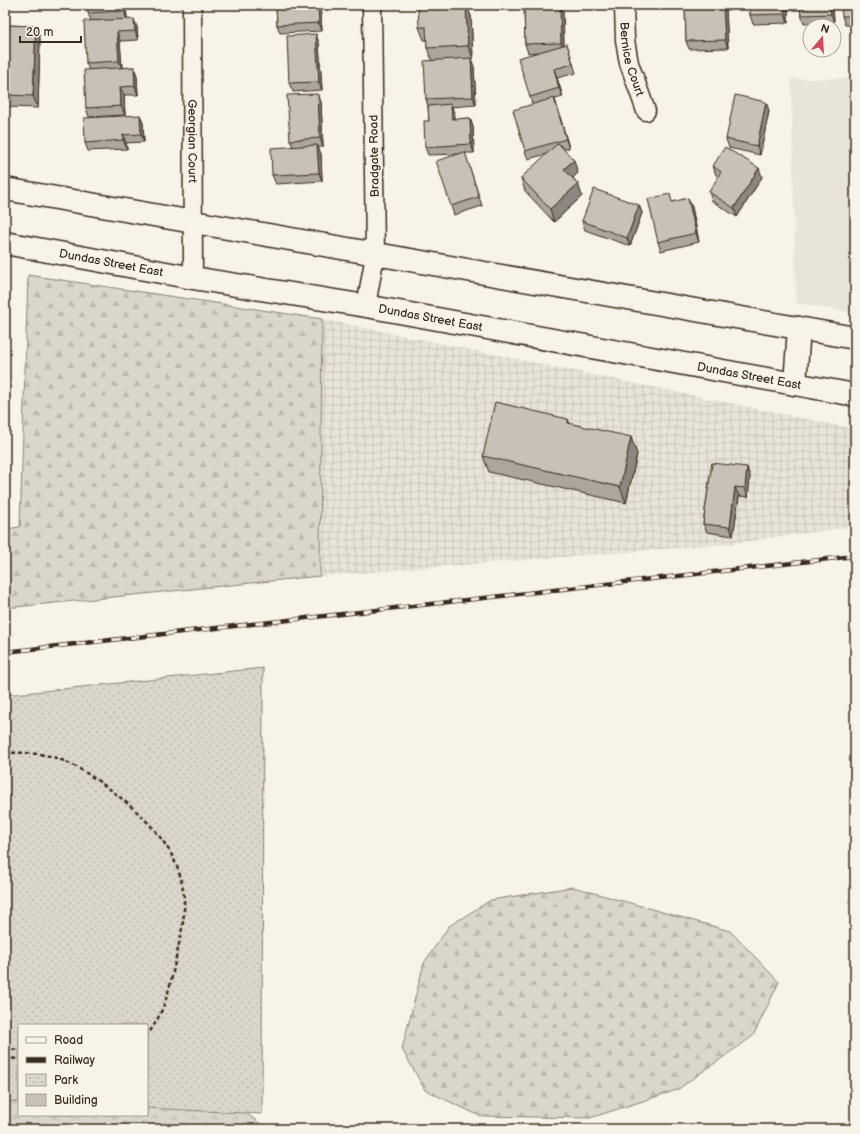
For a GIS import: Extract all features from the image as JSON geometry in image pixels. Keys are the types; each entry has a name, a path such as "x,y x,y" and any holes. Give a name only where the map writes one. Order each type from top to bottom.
{"main road":[{"path":"5,189 194,220 375,255 855,338"},
{"name":"Dundas Street East","path":"5,243 193,278 366,306 855,395"},
{"path":"795,384 799,328"}],"street":[{"name":"Georgian Court","path":"192,5 194,220 193,278"},
{"name":"Bradgate Road","path":"366,306 375,255 372,5"},
{"name":"Bernice Court","path":"624,5 625,40 629,63 646,111"}],"path":[{"path":"5,753 37,754 58,758 78,767 97,779 142,815 158,833 171,853 179,871 183,890 184,909 180,943 167,997 161,1015 148,1034"},
{"path":"5,1049 18,1050"},
{"path":"5,1058 18,1059"}],"shaded area":[{"path":"855,78 855,313 796,303 791,79"},
{"path":"322,319 855,429 855,526 728,544 320,576"}],"green space":[{"path":"28,275 322,319 320,576 5,608 5,529 20,527"},
{"path":"263,668 262,1114 148,1108 148,1024 18,1024 18,1102 5,1101 5,695"},
{"path":"573,887 730,931 779,982 753,1036 677,1090 590,1118 480,1116 425,1090 402,1049 424,963 449,926 491,900"},
{"path":"216,1090 267,1129 5,1129 5,1092 18,1092 18,1116 148,1116 148,1091"}],"building":[{"path":"88,5 123,5 124,11 88,13"},
{"path":"276,5 318,5 319,23 277,25"},
{"path":"466,5 468,46 427,48 426,27 419,27 418,6"},
{"path":"524,5 560,5 561,43 525,44"},
{"path":"685,5 723,5 725,40 686,41"},
{"path":"750,5 785,5 785,14 750,15"},
{"path":"800,5 830,5 831,14 801,15"},
{"path":"841,5 855,5 855,16 842,16"},
{"path":"134,19 135,31 117,32 119,61 86,63 84,21"},
{"path":"5,25 36,26 33,96 5,95"},
{"path":"316,34 319,82 289,83 287,36"},
{"path":"567,44 573,64 554,69 559,88 530,97 518,58"},
{"path":"471,58 473,97 426,99 424,61"},
{"path":"134,67 135,86 120,87 121,106 86,108 84,70"},
{"path":"318,94 320,138 290,140 287,95"},
{"path":"735,95 766,102 757,146 726,139"},
{"path":"554,98 566,139 525,151 513,110"},
{"path":"451,104 452,119 470,118 471,144 425,147 424,121 429,121 428,106"},
{"path":"140,115 141,134 123,135 123,140 85,143 84,118"},
{"path":"558,143 574,160 564,169 578,184 550,209 521,178"},
{"path":"317,145 319,173 272,175 271,148"},
{"path":"725,147 759,168 734,208 709,192 721,172 713,166"},
{"path":"465,152 479,197 451,206 436,161"},
{"path":"594,189 639,205 627,238 582,221"},
{"path":"670,194 672,202 688,198 696,233 658,242 648,199"},
{"path":"495,402 568,419 568,423 631,437 620,487 483,456"},
{"path":"712,463 747,467 745,488 735,487 730,527 703,524"}],"railway":[{"path":"5,652 855,556"}]}
